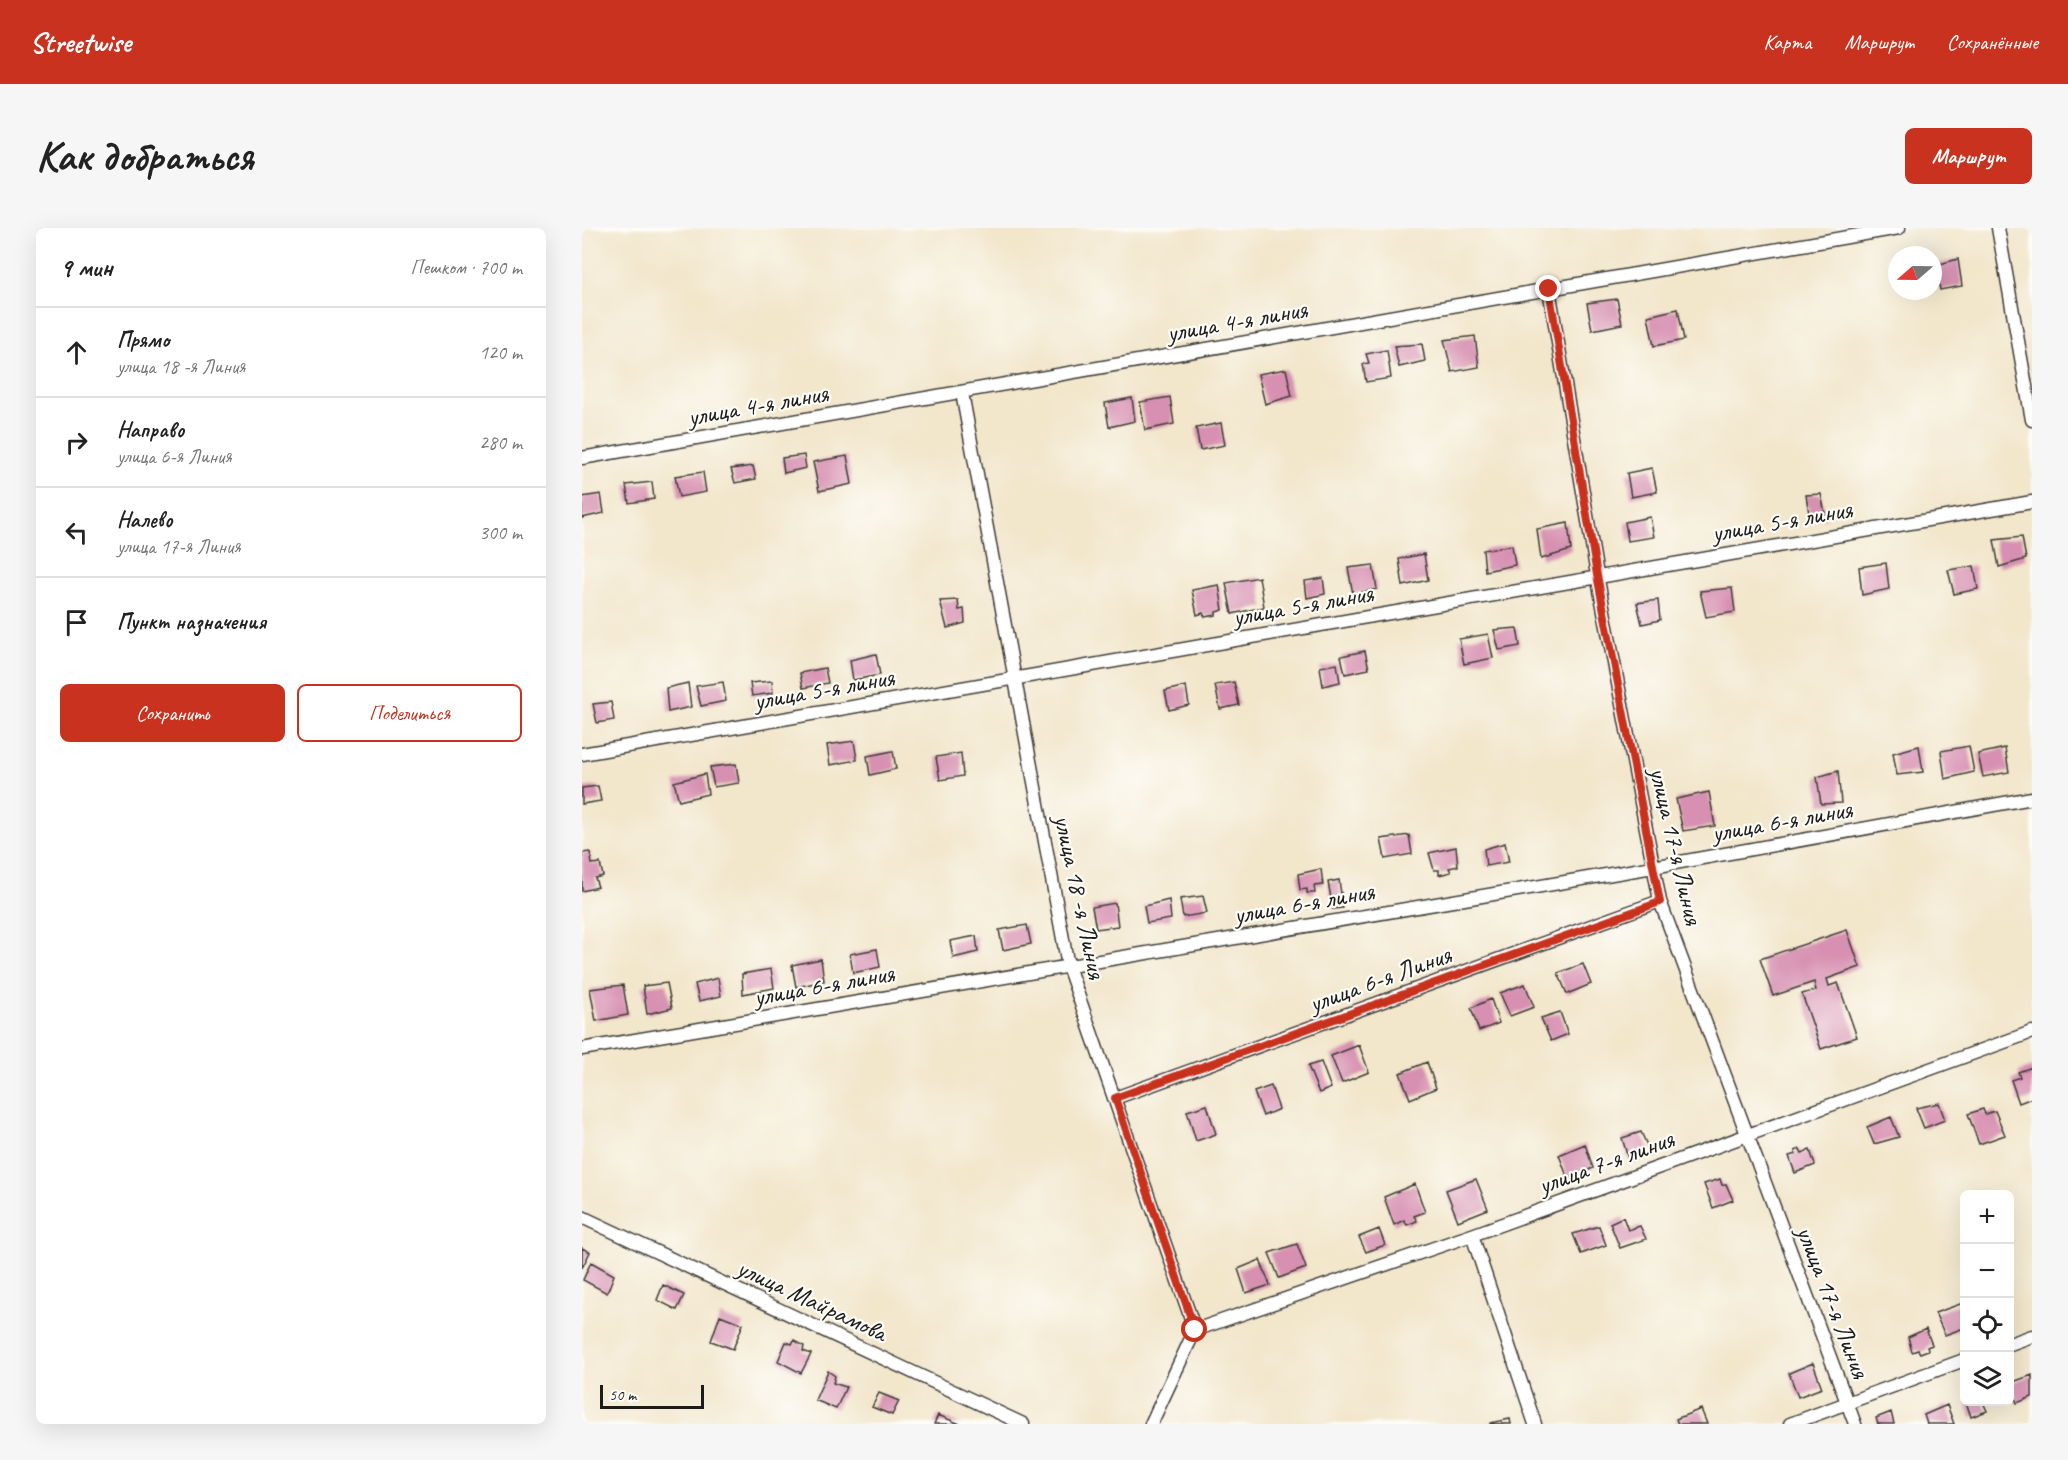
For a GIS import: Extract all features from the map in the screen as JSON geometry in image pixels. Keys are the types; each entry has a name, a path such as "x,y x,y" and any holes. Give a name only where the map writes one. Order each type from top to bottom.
{"street":[{"name":"улица 4-я линия","path":"582,458 1899,228"},
{"path":"1998,228 2032,420"},
{"name":"улица 17-я Линия","path":"1549,289 1597,575 1660,902 1855,1424"},
{"name":"улица 18 -я Линия","path":"962,393 1068,966 1195,1330"},
{"name":"улица 5-я линия","path":"582,754 1014,680 1597,575 2032,502"},
{"name":"улица 6-я линия","path":"582,1049 1653,867 2032,798"},
{"name":"улица 6-я Линия","path":"1115,1098 1660,902"},
{"name":"улица 7-я линия","path":"1195,1330 1472,1235 2032,1032"},
{"name":"улица Майрамова","path":"582,1217 1023,1424"},
{"path":"1472,1235 1535,1424"},
{"path":"1151,1424 1195,1330"},
{"path":"2014,1343 2032,1336"},
{"path":"1790,1424 1960,1362"}],"building":[{"path":"1958,259 1962,286 1942,290 1942,263"},
{"path":"1617,299 1622,324 1592,330 1587,303"},
{"path":"1678,309 1684,340 1654,346 1648,316"},
{"path":"1475,336 1479,367 1452,372 1444,340"},
{"path":"1422,344 1425,361 1399,367 1394,346"},
{"path":"1387,350 1391,378 1366,382 1363,364 1369,363 1366,354"},
{"path":"1286,369 1292,396 1265,404 1258,374"},
{"path":"1170,397 1174,424 1145,430 1140,402"},
{"path":"1132,398 1135,421 1109,427 1105,403"},
{"path":"1221,423 1225,445 1200,450 1196,428"},
{"path":"804,455 806,468 784,473 782,458"},
{"path":"847,456 852,484 819,491 813,462"},
{"path":"753,466 756,479 735,483 731,469"},
{"path":"1652,468 1657,492 1631,497 1627,473"},
{"path":"703,472 706,492 679,497 675,476"},
{"path":"652,482 654,499 629,503 626,485"},
{"path":"601,494 604,513 582,518 582,497"},
{"path":"1821,494 1826,518 1810,520 1806,495"},
{"path":"1650,517 1654,537 1628,541 1625,522"},
{"path":"1568,523 1571,550 1541,559 1537,529"},
{"path":"2022,537 2026,559 1999,567 1994,540"},
{"path":"1512,545 1515,565 1485,571 1483,550"},
{"path":"1424,554 1428,580 1403,586 1399,559"},
{"path":"1886,563 1889,589 1862,595 1859,567"},
{"path":"1373,565 1377,589 1353,594 1348,568"},
{"path":"1974,566 1978,589 1954,594 1948,570"},
{"path":"1259,577 1264,607 1232,614 1226,583"},
{"path":"1323,578 1325,594 1307,598 1305,581"},
{"path":"1219,585 1223,610 1216,612 1216,615 1205,617 1203,613 1197,615 1192,590"},
{"path":"1732,588 1735,612 1706,617 1700,591"},
{"path":"958,600 959,610 964,609 965,623 947,628 940,601"},
{"path":"1658,600 1660,620 1642,624 1637,603"},
{"path":"1517,628 1520,646 1499,650 1494,630"},
{"path":"1488,634 1493,658 1464,664 1459,639"},
{"path":"1365,651 1369,669 1345,674 1341,656"},
{"path":"876,654 880,675 853,680 850,660"},
{"path":"1337,664 1340,682 1323,686 1320,667"},
{"path":"825,668 828,683 803,688 800,673"},
{"path":"772,681 773,693 752,696 750,683"},
{"path":"723,682 726,701 701,706 696,686"},
{"path":"1234,682 1239,705 1220,709 1215,685"},
{"path":"688,683 691,707 668,712 666,688"},
{"path":"1186,686 1189,705 1169,710 1165,691"},
{"path":"611,702 614,720 597,723 593,704"},
{"path":"854,741 857,760 830,765 827,745"},
{"path":"1919,746 1923,772 1897,775 1893,753"},
{"path":"1969,746 1974,772 1945,779 1941,751"},
{"path":"2005,748 2009,772 1983,777 1978,754"},
{"path":"893,751 896,769 870,775 867,756"},
{"path":"961,753 963,776 940,780 936,757"},
{"path":"736,764 739,783 714,787 710,767"},
{"path":"1838,771 1841,803 1821,804 1817,777"},
{"path":"705,774 708,794 679,801 674,782"},
{"path":"598,786 601,801 582,804 582,788"},
{"path":"1709,792 1715,826 1683,831 1676,799"},
{"path":"1409,835 1412,854 1385,859 1381,839"},
{"path":"1505,843 1509,862 1486,866 1484,849"},
{"path":"1456,847 1458,866 1449,868 1451,872 1439,875 1439,870 1434,870 1429,853"},
{"path":"590,852 592,864 600,863 603,876 595,878 598,887 582,891 582,853"},
{"path":"1321,869 1323,885 1314,886 1315,893 1307,893 1307,889 1300,890 1298,874"},
{"path":"1339,880 1343,908 1333,909 1328,882"},
{"path":"1203,896 1207,913 1183,917 1180,899"},
{"path":"1169,900 1171,919 1147,923 1144,906"},
{"path":"1115,903 1118,926 1096,929 1092,907"},
{"path":"1027,925 1031,944 1003,950 999,930"},
{"path":"1847,930 1860,967 1827,979 1829,986 1838,983 1857,1037 1821,1049 1802,994 1816,990 1814,982 1773,996 1760,959"},
{"path":"976,936 978,952 953,958 950,941"},
{"path":"877,949 880,967 853,973 850,954"},
{"path":"821,959 824,981 796,987 792,965"},
{"path":"1583,964 1591,984 1567,994 1558,973"},
{"path":"771,969 774,988 743,994 742,974"},
{"path":"718,978 721,996 699,1001 695,984"},
{"path":"667,983 672,1008 647,1014 643,986"},
{"path":"1525,984 1534,1007 1510,1016 1500,993"},
{"path":"623,985 628,1015 596,1021 590,989"},
{"path":"1491,999 1499,1023 1479,1031 1471,1008"},
{"path":"1560,1012 1568,1034 1551,1041 1541,1018"},
{"path":"1359,1045 1369,1072 1342,1083 1331,1056"},
{"path":"1321,1062 1331,1088 1319,1093 1308,1066"},
{"path":"1427,1062 1436,1088 1410,1099 1400,1073"},
{"path":"2032,1067 2032,1098 2019,1103 2011,1080 2020,1077 2018,1072"},
{"path":"1271,1086 1279,1109 1263,1116 1254,1092"},
{"path":"1939,1103 1945,1120 1924,1128 1916,1108"},
{"path":"1207,1105 1216,1134 1196,1141 1187,1111"},
{"path":"1983,1109 1985,1114 1995,1111 2005,1135 1979,1144 1968,1114"},
{"path":"1891,1117 1899,1137 1874,1144 1867,1127"},
{"path":"1641,1132 1651,1154 1629,1161 1622,1138"},
{"path":"1585,1144 1593,1168 1568,1179 1559,1155"},
{"path":"1800,1149 1802,1153 1810,1150 1815,1165 1795,1173 1789,1156 1796,1154 1795,1151"},
{"path":"1476,1179 1488,1209 1458,1221 1446,1190"},
{"path":"1720,1179 1722,1185 1726,1184 1733,1200 1713,1208 1704,1184"},
{"path":"1415,1184 1425,1212 1414,1216 1417,1221 1407,1225 1404,1220 1394,1225 1384,1197"},
{"path":"1623,1217 1628,1230 1640,1226 1646,1239 1620,1248 1610,1223"},
{"path":"1599,1226 1606,1245 1581,1254 1573,1234"},
{"path":"1379,1229 1385,1245 1366,1252 1359,1237"},
{"path":"1297,1244 1306,1268 1279,1278 1269,1253"},
{"path":"582,1248 590,1252 582,1268"},
{"path":"1260,1260 1270,1285 1246,1293 1238,1269"},
{"path":"591,1262 614,1275 607,1293 583,1280"},
{"path":"663,1285 684,1295 677,1310 657,1300"},
{"path":"1960,1304 1960,1329 1945,1335 1935,1313"},
{"path":"720,1315 743,1324 733,1349 711,1341"},
{"path":"1926,1329 1932,1345 1927,1347 1928,1350 1920,1353 1918,1350 1912,1352 1908,1337"},
{"path":"794,1340 804,1346 803,1351 811,1354 801,1373 778,1361 786,1342 792,1344"},
{"path":"1813,1363 1822,1388 1798,1397 1789,1373"},
{"path":"828,1371 835,1376 833,1383 846,1387 836,1409 815,1400"},
{"path":"2032,1375 2032,1397 2017,1403 2014,1382"},
{"path":"879,1393 899,1401 892,1415 872,1407"},
{"path":"1947,1405 1954,1424 1927,1424 1924,1415"},
{"path":"1967,1406 1985,1406 1987,1411 1971,1417"},
{"path":"1701,1409 1707,1424 1678,1424 1676,1419"},
{"path":"1891,1412 1894,1424 1878,1424 1876,1418"},
{"path":"938,1415 960,1424 934,1424"},
{"path":"1510,1419 1511,1424 1490,1424 1490,1423"}],"route":[{"path":"1195,1330 1115,1098 1660,902 1597,575 1549,289"}]}
